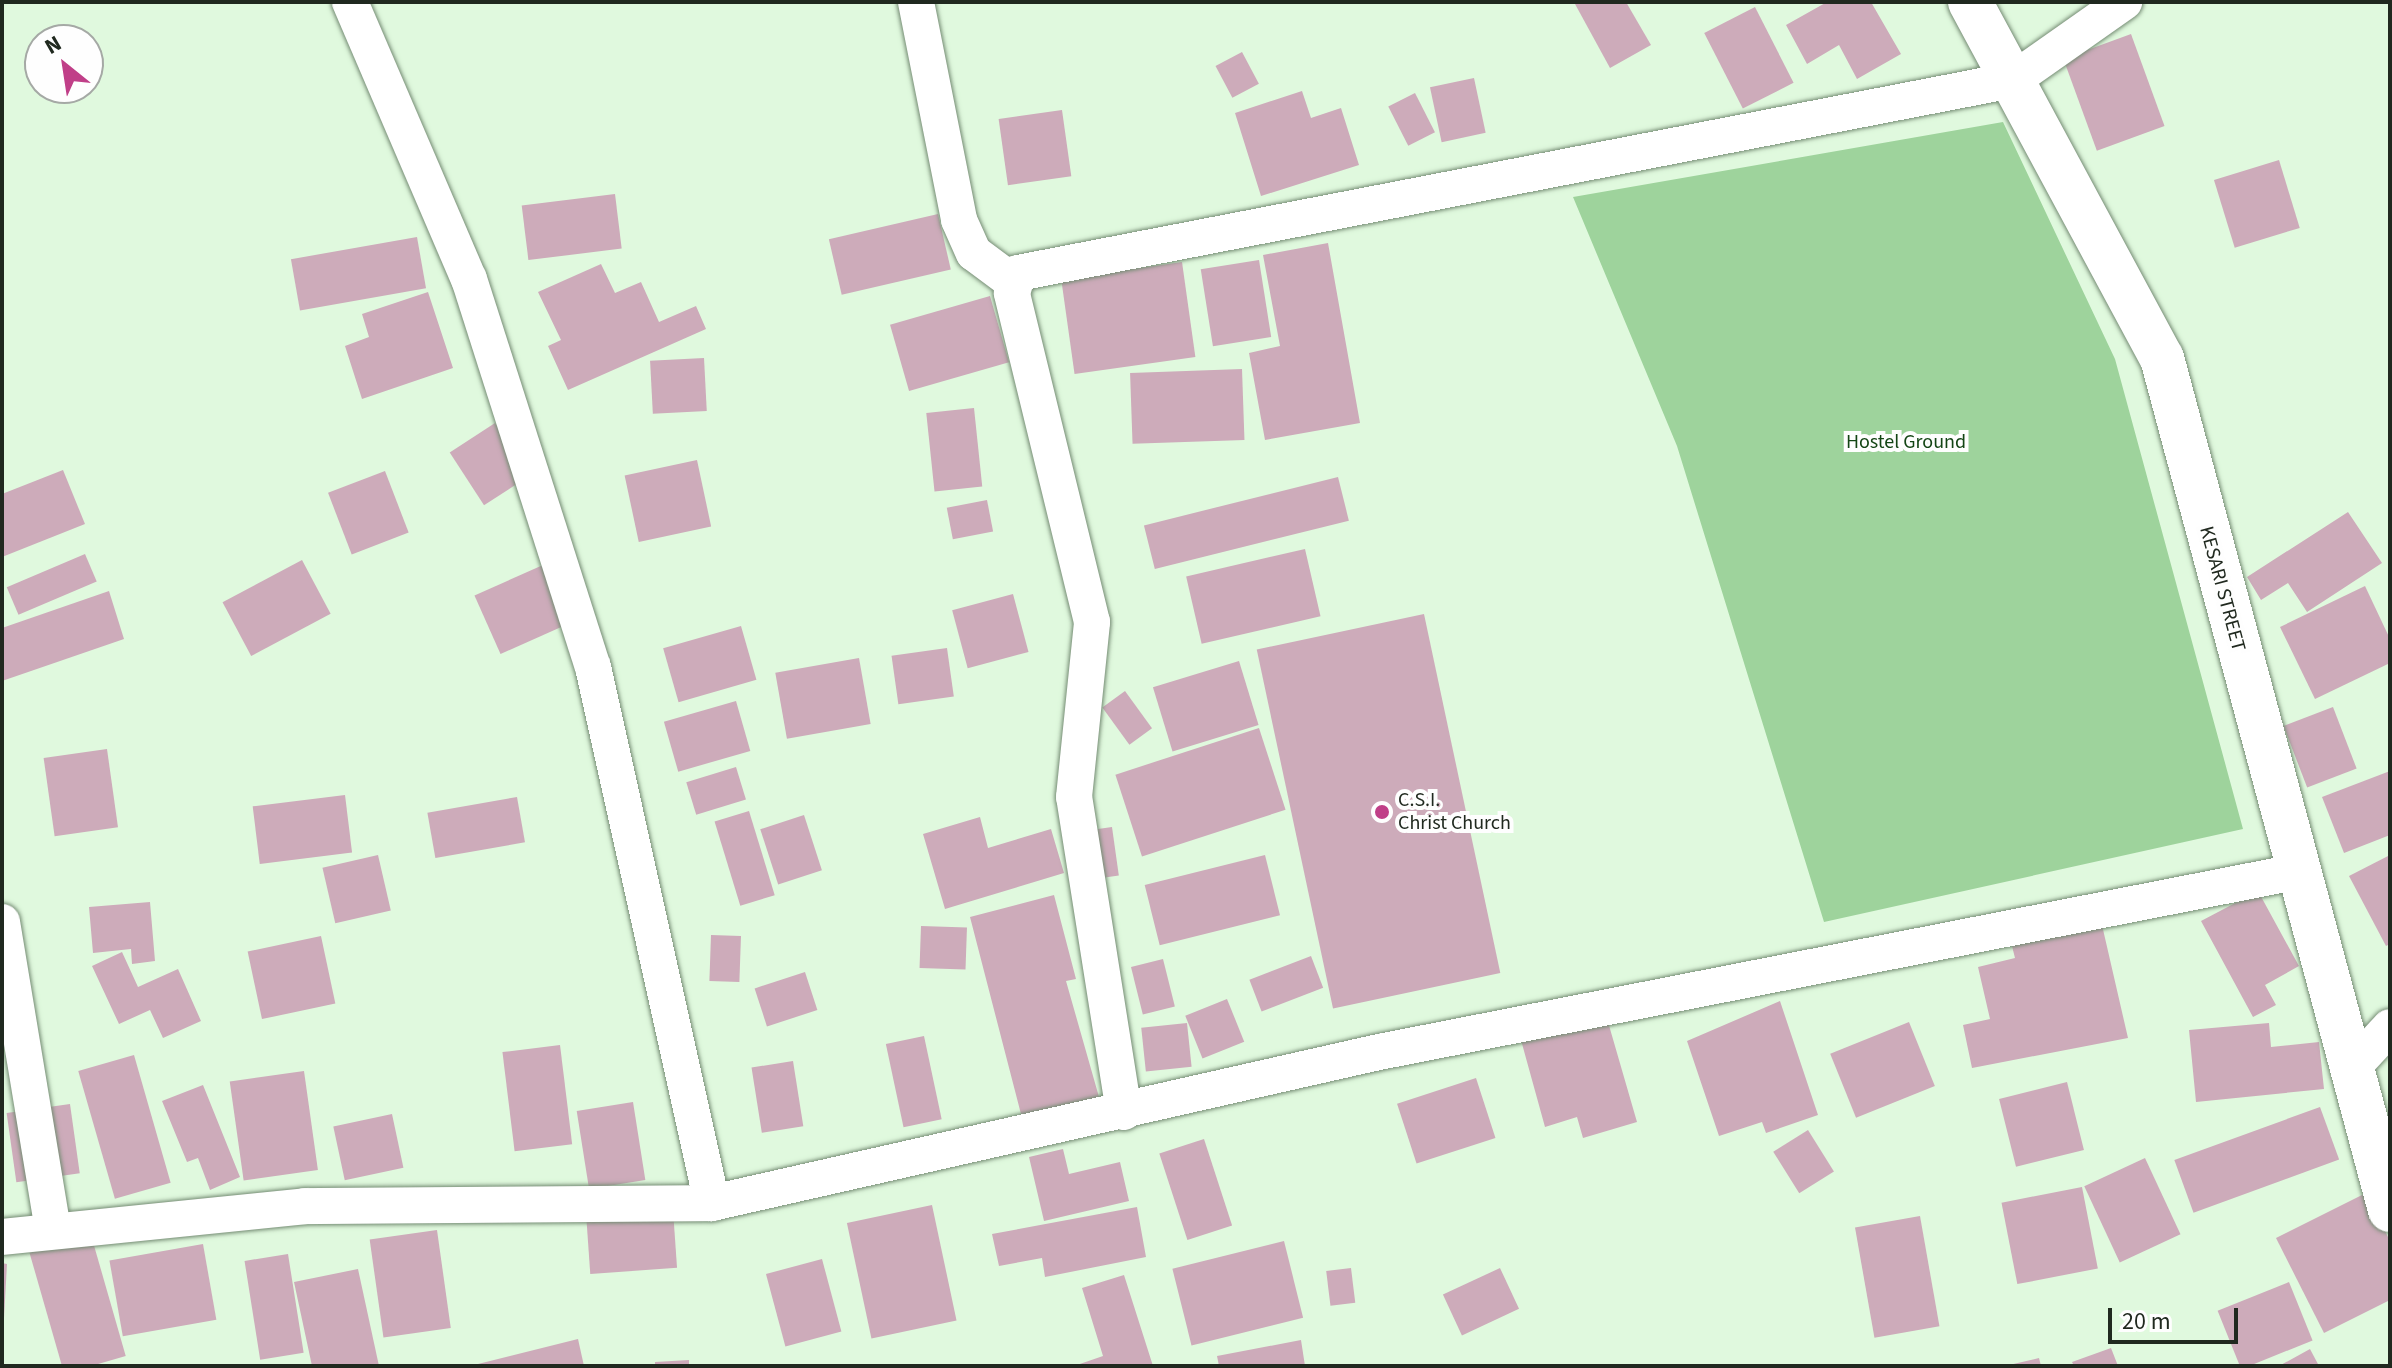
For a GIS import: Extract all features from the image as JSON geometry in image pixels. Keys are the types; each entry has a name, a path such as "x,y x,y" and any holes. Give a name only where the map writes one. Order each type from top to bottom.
{"street":[{"path":"350,2 469,279 593,667 712,1203"},
{"path":"916,2 959,220 974,253 1013,282 1092,622 1074,797 1124,1112"},
{"name":"KESARI STREET","path":"1970,2 2162,358 2296,872 2390,1210"},
{"path":"1013,282 1030,268 2013,80 2124,2"},
{"path":"2,1237 305,1206 712,1203 1379,1052 2296,872"},
{"path":"2,922 53,1231"},
{"path":"2351,1069 2390,1027"}],"green space":[{"name":"Hostel Ground","path":"2003,122 2115,359 2243,829 1824,922 1677,446 1573,197"}],"building":[{"path":"1626,2 1651,45 1610,68 1575,4"},
{"path":"1827,2 1871,2 1901,54 1857,79 1839,45 1807,64 1786,25"},
{"path":"1755,7 1794,83 1743,109 1704,33"},
{"path":"2131,34 2165,126 2097,151 2063,59"},
{"path":"1242,52 1259,84 1232,98 1216,66"},
{"path":"1474,78 1486,133 1442,142 1430,87"},
{"path":"1302,91 1311,118 1341,108 1359,165 1261,196 1235,113"},
{"path":"1415,93 1435,132 1408,146 1388,107"},
{"path":"1062,110 1071,176 1008,185 999,119"},
{"path":"2279,160 2300,228 2235,248 2214,180"},
{"path":"615,194 622,249 528,260 522,205"},
{"path":"938,214 951,270 842,295 829,239"},
{"path":"417,237 426,288 300,310 291,259"},
{"path":"1328,243 1360,423 1265,440 1249,353 1280,346 1263,255"},
{"path":"1259,260 1271,337 1213,346 1201,269"},
{"path":"1182,262 1195,357 1075,374 1061,279"},
{"path":"601,264 615,293 641,282 659,322 696,306 706,329 568,390 548,346 561,340 538,292"},
{"path":"428,292 453,368 362,399 345,346 369,337 362,314"},
{"path":"990,296 1009,362 909,391 890,325"},
{"path":"704,358 707,411 653,414 650,361"},
{"path":"1242,369 1244,440 1133,444 1130,373"},
{"path":"974,408 982,487 935,492 926,413"},
{"path":"495,423 529,476 484,505 450,452"},
{"path":"697,460 711,527 639,542 625,475"},
{"path":"63,470 85,524 2,557 2,494"},
{"path":"385,471 409,533 352,554 328,493"},
{"path":"1338,477 1349,521 1155,569 1144,525"},
{"path":"987,500 993,531 953,539 947,508"},
{"path":"2348,512 2382,563 2307,612 2288,583 2261,600 2247,577"},
{"path":"1305,549 1321,616 1202,644 1186,576"},
{"path":"85,554 97,582 18,615 7,587"},
{"path":"302,560 331,614 251,656 223,602"},
{"path":"543,565 569,623 501,654 474,596"},
{"path":"2365,586 2390,639 2390,663 2315,699 2280,627"},
{"path":"109,591 124,639 2,681 2,628"},
{"path":"1013,594 1029,652 968,668 952,610"},
{"name":"C.S.I. Christ Church","path":"1424,614 1500,973 1333,1009 1257,650"},
{"path":"741,626 756,680 679,702 663,648"},
{"path":"947,648 954,697 898,704 892,656"},
{"path":"859,658 871,724 787,739 775,673"},
{"path":"1239,661 1259,725 1173,751 1153,687"},
{"path":"1125,691 1152,728 1129,745 1102,707"},
{"path":"736,701 750,751 678,772 664,722"},
{"path":"2333,707 2357,769 2307,788 2284,726"},
{"path":"1259,728 1286,810 1142,856 1115,775"},
{"path":"107,749 118,827 55,836 44,758"},
{"path":"736,767 746,800 696,815 686,782"},
{"path":"2390,771 2390,835 2344,853 2322,797"},
{"path":"345,795 352,853 260,864 253,806"},
{"path":"517,797 525,842 435,858 427,813"},
{"path":"749,811 775,895 740,906 715,822"},
{"path":"804,815 822,870 778,884 760,829"},
{"path":"980,817 988,848 1051,829 1064,873 945,909 923,834"},
{"path":"1112,827 1119,876 1089,880 1082,831"},
{"path":"378,855 391,911 335,923 322,868"},
{"path":"1265,855 1280,915 1160,945 1145,885"},
{"path":"2390,855 2390,944 2386,946 2349,876"},
{"path":"2258,891 2299,966 2265,985 2276,1005 2253,1017 2201,921"},
{"path":"1054,895 1076,979 1066,981 1099,1097 1022,1118 970,917"},
{"path":"150,902 155,961 132,964 131,949 93,953 89,907"},
{"path":"2102,925 2128,1038 1972,1068 1963,1025 1990,1019 1978,967 2015,958 2012,946"},
{"path":"921,926 967,928 966,970 920,968"},
{"path":"711,935 741,936 739,982 709,981"},
{"path":"321,936 335,1003 262,1019 248,952"},
{"path":"122,952 138,987 178,969 201,1021 163,1038 150,1010 119,1024 92,966"},
{"path":"1311,956 1323,988 1262,1011 1249,980"},
{"path":"1163,959 1175,1007 1143,1015 1131,967"},
{"path":"805,972 817,1010 767,1026 755,988"},
{"path":"1227,999 1244,1042 1203,1059 1185,1016"},
{"path":"1780,1001 1818,1115 1766,1133 1762,1122 1719,1136 1687,1041"},
{"path":"1606,1015 1637,1122 1583,1138 1577,1117 1545,1127 1521,1040"},
{"path":"1909,1022 1935,1086 1856,1118 1830,1054"},
{"path":"1187,1023 1192,1067 1146,1072 1141,1028"},
{"path":"2269,1023 2271,1047 2319,1042 2324,1089 2196,1102 2189,1030"},
{"path":"924,1036 942,1119 904,1127 886,1044"},
{"path":"560,1045 572,1144 515,1151 502,1052"},
{"path":"134,1055 171,1183 115,1199 78,1071"},
{"path":"793,1061 803,1126 762,1133 752,1068"},
{"path":"304,1071 318,1170 244,1180 230,1081"},
{"path":"1476,1078 1495,1138 1417,1164 1397,1104"},
{"path":"2067,1082 2084,1150 2016,1167 1999,1099"},
{"path":"203,1085 240,1177 210,1190 198,1158 187,1162 162,1101"},
{"path":"633,1102 645,1180 589,1189 577,1111"},
{"path":"70,1104 80,1173 16,1182 7,1113"},
{"path":"2320,1107 2339,1160 2194,1213 2174,1160"},
{"path":"392,1114 403,1168 345,1180 333,1126"},
{"path":"1808,1130 1834,1172 1799,1193 1773,1152"},
{"path":"1204,1139 1232,1226 1187,1240 1159,1154"},
{"path":"1063,1149 1069,1174 1120,1162 1129,1201 1044,1221 1029,1157"},
{"path":"2145,1158 2180,1234 2120,1262 2084,1186"},
{"path":"2082,1187 2098,1268 2017,1284 2002,1203"},
{"path":"2366,1193 2390,1241 2390,1300 2324,1333 2276,1238"},
{"path":"932,1205 957,1320 871,1339 847,1223"},
{"path":"1137,1207 1146,1257 1045,1277 1042,1258 999,1266 992,1234"},
{"path":"673,1210 677,1268 590,1274 586,1216"},
{"path":"1920,1216 1939,1326 1874,1338 1855,1227"},
{"path":"437,1230 451,1328 383,1338 370,1239"},
{"path":"91,1235 126,1356 91,1366 62,1366 29,1253"},
{"path":"1284,1241 1303,1318 1192,1345 1172,1269"},
{"path":"203,1244 216,1320 123,1336 109,1260"},
{"path":"288,1254 304,1353 260,1360 245,1261"},
{"path":"822,1259 841,1331 785,1346 766,1274"},
{"path":"2,1263 7,1264 4,1318 2,1318"},
{"path":"1351,1268 1355,1303 1330,1306 1326,1271"},
{"path":"1500,1268 1519,1309 1462,1335 1443,1295"},
{"path":"358,1269 379,1366 312,1366 294,1282"},
{"path":"1124,1275 1153,1366 1074,1366 1103,1356 1082,1288"},
{"path":"2289,1282 2313,1340 2249,1366 2240,1366 2218,1311"},
{"path":"578,1339 584,1366 474,1366 474,1365"},
{"path":"1301,1340 1305,1366 1219,1366 1217,1356"},
{"path":"2111,1348 2118,1366 2074,1366 2072,1362"},
{"path":"2310,1349 2319,1366 2279,1366"},
{"path":"2039,1358 2041,1366 2009,1366 2009,1365"},
{"path":"689,1360 689,1366 655,1366 655,1362"}],"place":[{"name":"C.S.I. Christ Church","path":"1382,812"}]}
